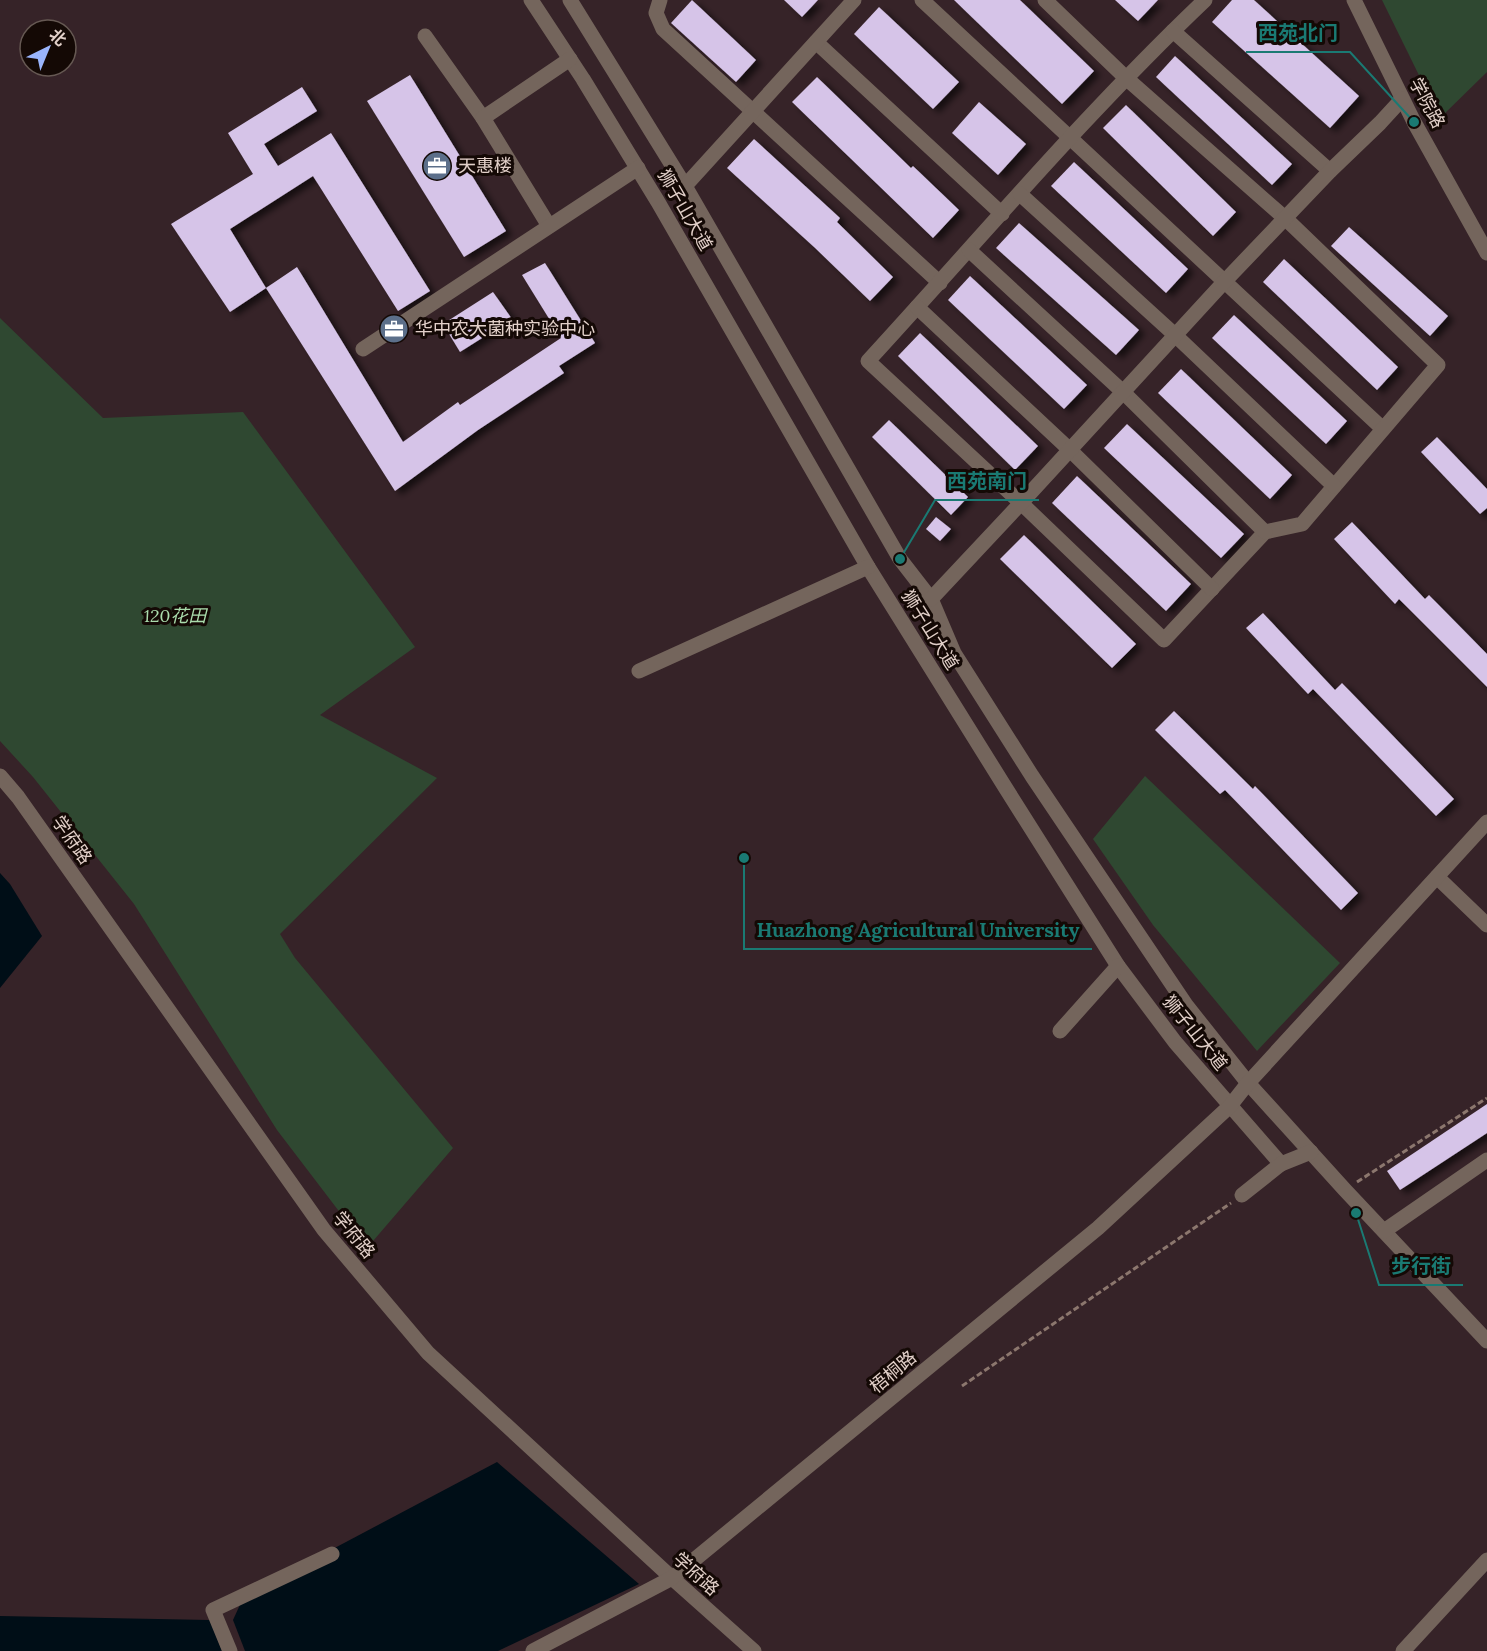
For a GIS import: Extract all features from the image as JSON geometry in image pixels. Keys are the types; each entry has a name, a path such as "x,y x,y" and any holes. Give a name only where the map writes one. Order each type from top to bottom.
{"street":[{"name":"狮子山大道","path":"531,0 638,168 868,567 1118,966 1175,1042 1281,1164"},
{"name":"狮子山大道","path":"570,0 685,186 900,558 931,599 954,652 1032,776 1185,1005 1248,1083 1487,1341"},
{"path":"660,0 656,13 663,29 940,283"},
{"path":"685,186 854,0"},
{"path":"922,0 1383,429"},
{"path":"1045,0 1126,78 1286,219 1438,365 1302,524 1264,532 1164,640 1022,503 868,361 1126,78 1206,0"},
{"name":"学院路","path":"1354,0 1402,99 1487,253"},
{"path":"1173,31 1330,171"},
{"path":"425,36 483,118 549,226"},
{"path":"816,42 1002,214"},
{"path":"483,118 570,59"},
{"path":"931,599 1225,281 1402,99"},
{"path":"363,349 638,168"},
{"path":"1020,194 1175,335 1334,486"},
{"path":"969,250 1123,392 1264,532"},
{"path":"917,307 1070,450 1212,589"},
{"path":"639,671 868,567"},
{"name":"学府路","path":"0,776 18,797 331,1239 428,1353 754,1651"},
{"name":"梧桐路","path":"533,1651 672,1578 1098,1228 1230,1106 1248,1083 1487,822"},
{"path":"1437,877 1487,925"},
{"path":"1060,1030 1118,966"},
{"path":"1242,1195 1281,1164 1311,1152"},
{"path":"1384,1231 1487,1160"},
{"path":"230,1651 213,1611 332,1554"},
{"path":"1403,1651 1487,1560"}],"path":[{"path":"1345,1190 1487,1098"},
{"path":"962,1386 1242,1195"}],"shaded area":[{"path":"0,0 1487,0 1487,1651 0,1651"},
{"path":"0,873 10,884 42,936 0,988"},
{"path":"497,1462 639,1584 498,1651 245,1651 233,1620 244,1596"},
{"path":"0,1616 210,1620 222,1651 0,1651"}],"green space":[{"path":"1382,0 1487,0 1487,72 1440,118"},
{"name":"120花田","path":"0,318 103,418 243,412 415,647 320,715 437,778 280,934 295,958 453,1148 367,1248 277,1130 134,904 33,777 0,741"},
{"path":"1145,776 1340,963 1257,1051 1153,925 1093,839"}],"building":[{"path":"692,0 756,60 736,82 671,23"},
{"path":"784,0 818,0 802,17"},
{"path":"954,0 1020,0 1094,71 1062,104"},
{"path":"1115,0 1158,0 1138,21"},
{"path":"1232,0 1254,0 1359,96 1330,128 1212,22"},
{"path":"879,7 959,82 933,109 854,34"},
{"path":"1175,56 1292,164 1272,185 1156,77"},
{"name":"天惠楼","path":"410,75 506,231 464,257 367,101"},
{"path":"817,77 911,168 913,166 959,210 933,238 792,102"},
{"path":"302,87 317,111 264,144 278,166 331,133 430,291 398,311 313,176 230,229 266,288 230,312 171,224 253,174 228,133"},
{"path":"979,102 1026,144 998,175 952,133"},
{"path":"1126,105 1236,212 1213,236 1103,128"},
{"path":"754,139 840,218 837,222 893,277 870,301 727,168"},
{"path":"1074,162 1188,269 1166,293 1051,186"},
{"path":"1019,223 1139,330 1116,355 996,248"},
{"path":"1349,227 1448,316 1430,336 1331,246"},
{"path":"1284,259 1398,367 1377,390 1263,282"},
{"path":"545,263 595,343 559,366 564,373 478,430 395,491 266,288 297,267 403,442 458,402 460,405 561,338 522,275"},
{"path":"970,276 1087,385 1064,409 948,300"},
{"path":"493,292 512,319 460,352 443,324"},
{"path":"1234,315 1347,421 1326,444 1212,338"},
{"path":"920,333 1038,446 1015,470 898,356"},
{"path":"1181,369 1292,475 1270,499 1158,393"},
{"path":"889,420 968,497 951,515 872,437"},
{"path":"1127,424 1244,534 1221,558 1104,448"},
{"path":"1437,437 1487,489 1487,508 1480,514 1421,452"},
{"path":"1077,476 1191,584 1166,611 1052,503"},
{"path":"936,517 951,529 940,541 926,529"},
{"path":"1352,522 1425,599 1429,595 1487,654 1487,687 1399,599 1395,604 1334,539"},
{"path":"1024,535 1136,644 1112,668 1000,559"},
{"path":"1263,613 1335,690 1342,683 1454,799 1436,816 1313,689 1308,694 1246,628"},
{"path":"1174,711 1253,789 1255,786 1358,893 1341,910 1225,790 1220,794 1155,730"},
{"path":"1487,1104 1487,1133 1400,1190 1387,1171"}],"place":[{"name":"西苑北门","path":"1414,122"},
{"name":"天惠楼","path":"437,166"},
{"name":"华中农大菌种实验中心","path":"394,329"},
{"name":"西苑南门","path":"900,559"},
{"name":"Huazhong Agricultural University","path":"744,858"},
{"name":"步行街","path":"1356,1213"}]}
